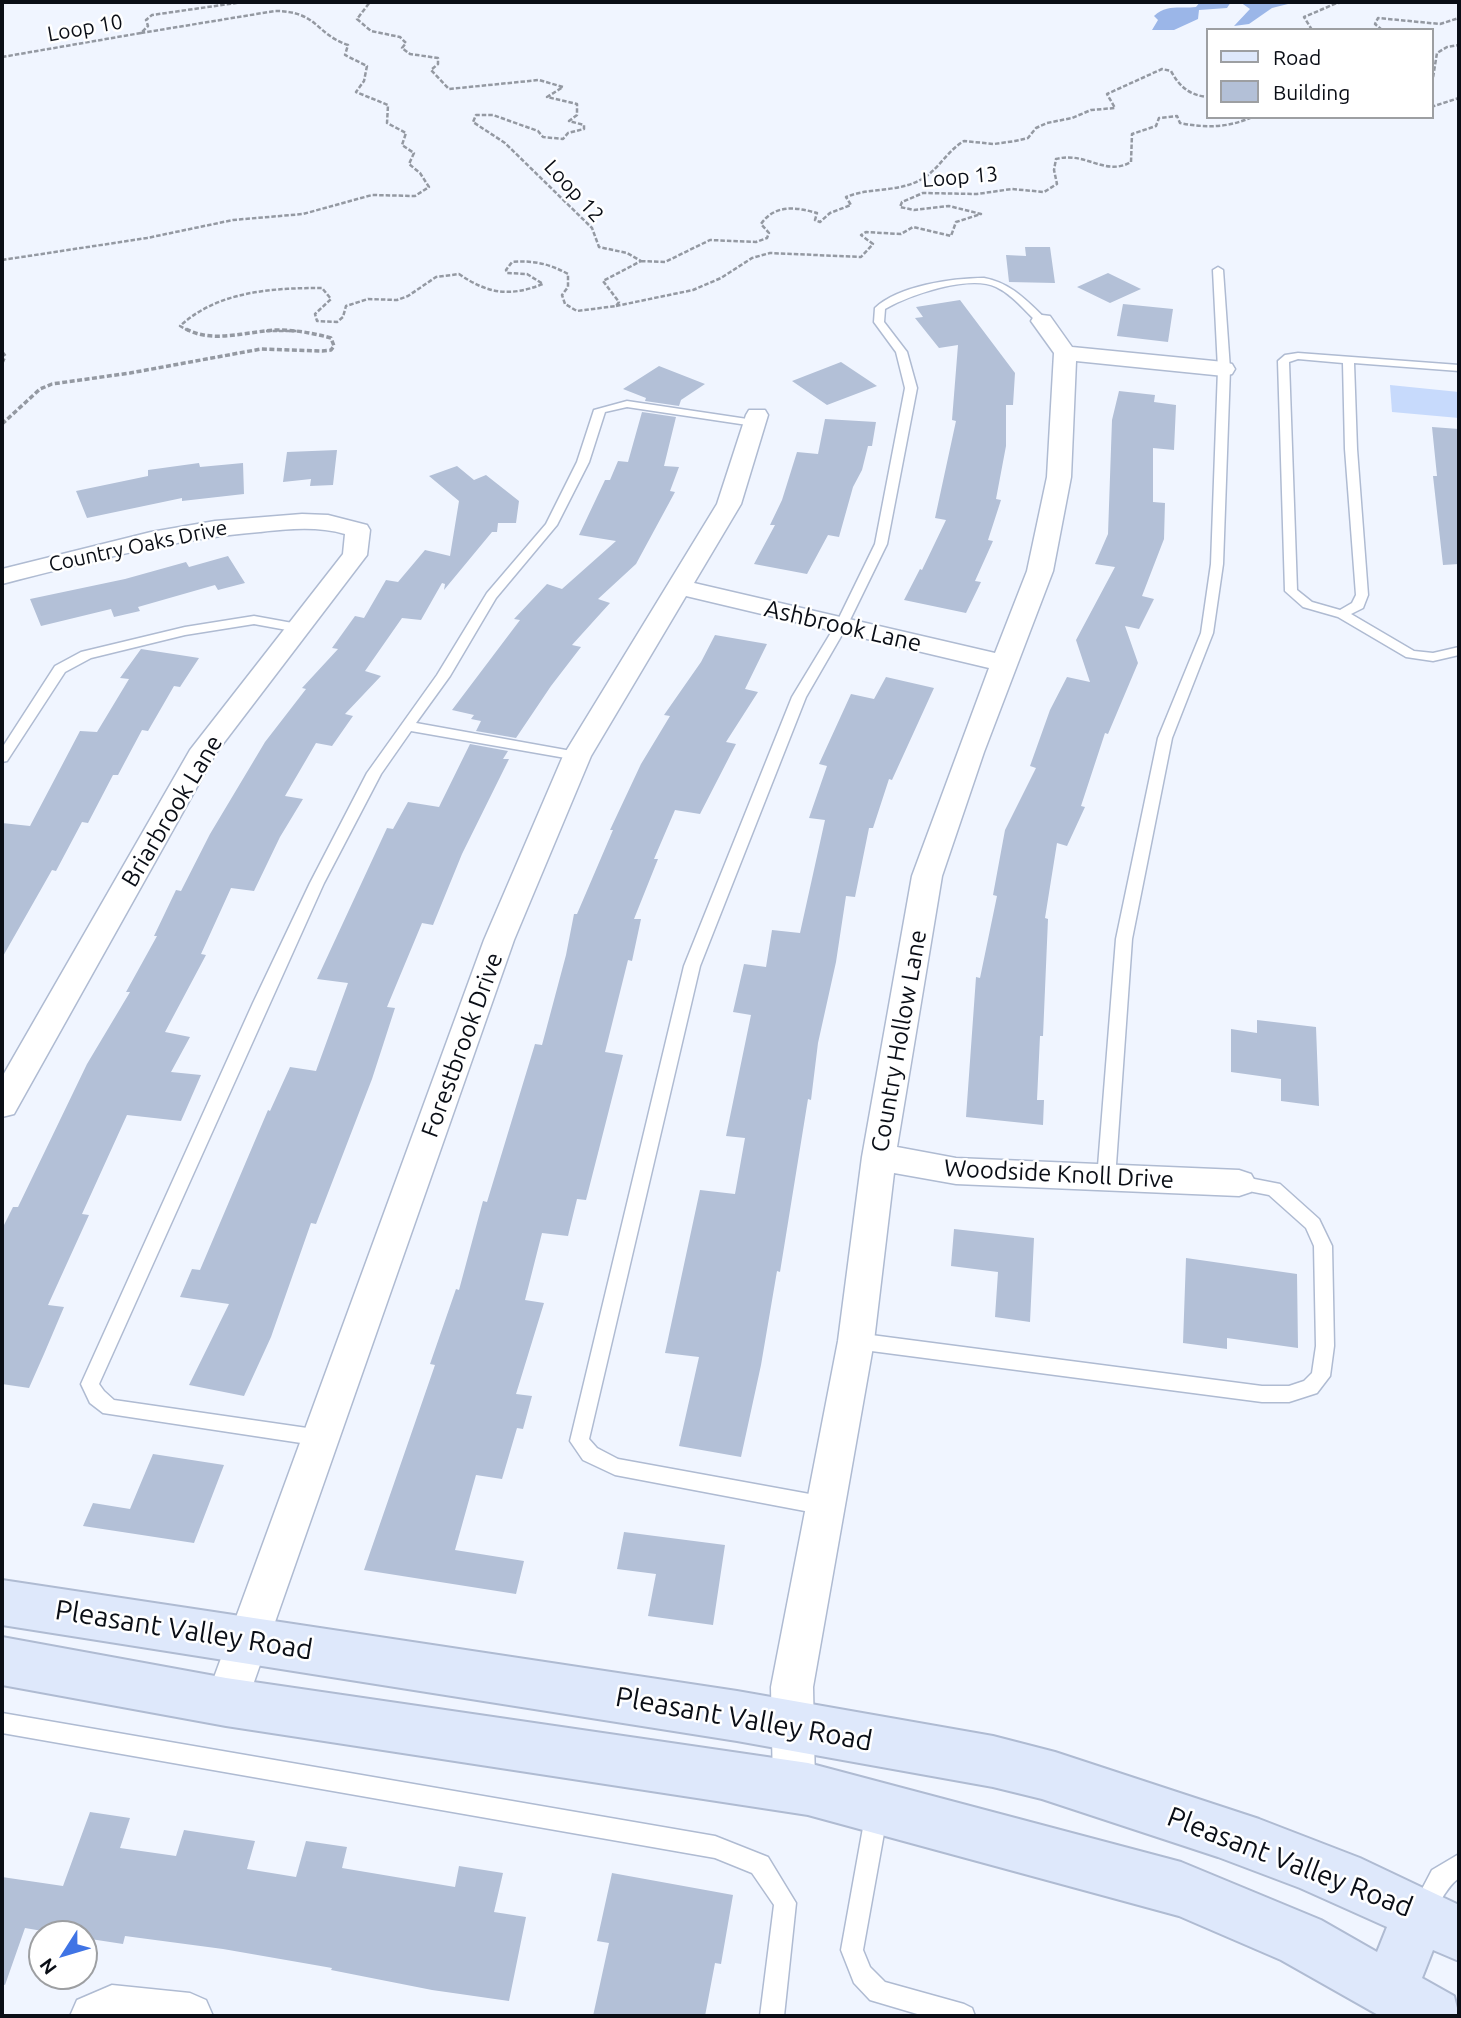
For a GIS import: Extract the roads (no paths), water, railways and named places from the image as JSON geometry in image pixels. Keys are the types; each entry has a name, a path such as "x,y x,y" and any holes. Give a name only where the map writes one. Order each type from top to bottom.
{"main road":[{"name":"Pleasant Valley Road","path":"2,1602 737,1716 793,1729 945,1753 1028,1770 1218,1829 1440,1923"},
{"path":"2,1661 226,1702 794,1785 1181,1889 1301,1940 1401,2008 1440,1923"}],"street":[{"path":"1042,321 1065,353 1224,369"},
{"name":"Country Hollow Lane","path":"794,1785 792,1687 856,1341 879,1157 927,876 970,752 1040,571 1059,477 1065,353"},
{"name":"Forestbrook Drive","path":"226,1702 499,940 577,756 729,503 755,419"},
{"name":"Country Oaks Drive","path":"2,576 151,539 215,528 302,521 328,522 358,530"},
{"name":"Briarbrook Lane","path":"2,1105 204,750 355,555 358,530"},
{"name":"Ashbrook Lane","path":"680,587 1006,664"},
{"name":"Woodside Knoll Drive","path":"879,1157 956,1171 1239,1183"},
{"path":"93,2016 112,2008 190,2016"}],"lane":[{"path":"1106,1179 1124,939 1165,738 1207,633 1217,564 1219,449 1224,369 1218,270"},
{"path":"825,1506 615,1467 590,1454 579,1441 692,966 799,697 841,626 881,544 911,388 908,362 897,342 879,322 880,308 891,299 965,281 995,283 1042,321"},
{"path":"1459,368 1298,356 1289,357 1283,362 1291,591 1300,600 1342,614 1411,654 1433,657 1459,651"},
{"path":"1342,614 1358,606 1362,595 1351,449 1348,359"},
{"path":"321,1438 110,1407 97,1397 90,1384 317,883 374,773 443,676 491,596 551,525 583,462 600,410 627,404 755,419"},
{"path":"2,758 60,669 86,655 185,631 254,620 298,628"},
{"path":"407,726 577,756"},
{"path":"856,1341 1262,1394 1289,1394 1310,1387 1321,1376 1325,1346 1323,1246 1313,1224 1274,1189 1239,1183"},
{"path":"2,1723 715,1847 760,1865 785,1903 772,2016"},
{"path":"878,1807 852,1950 862,1975 878,1992 964,2016"},
{"path":"1440,1923 1440,1878 1459,1865"}]}
